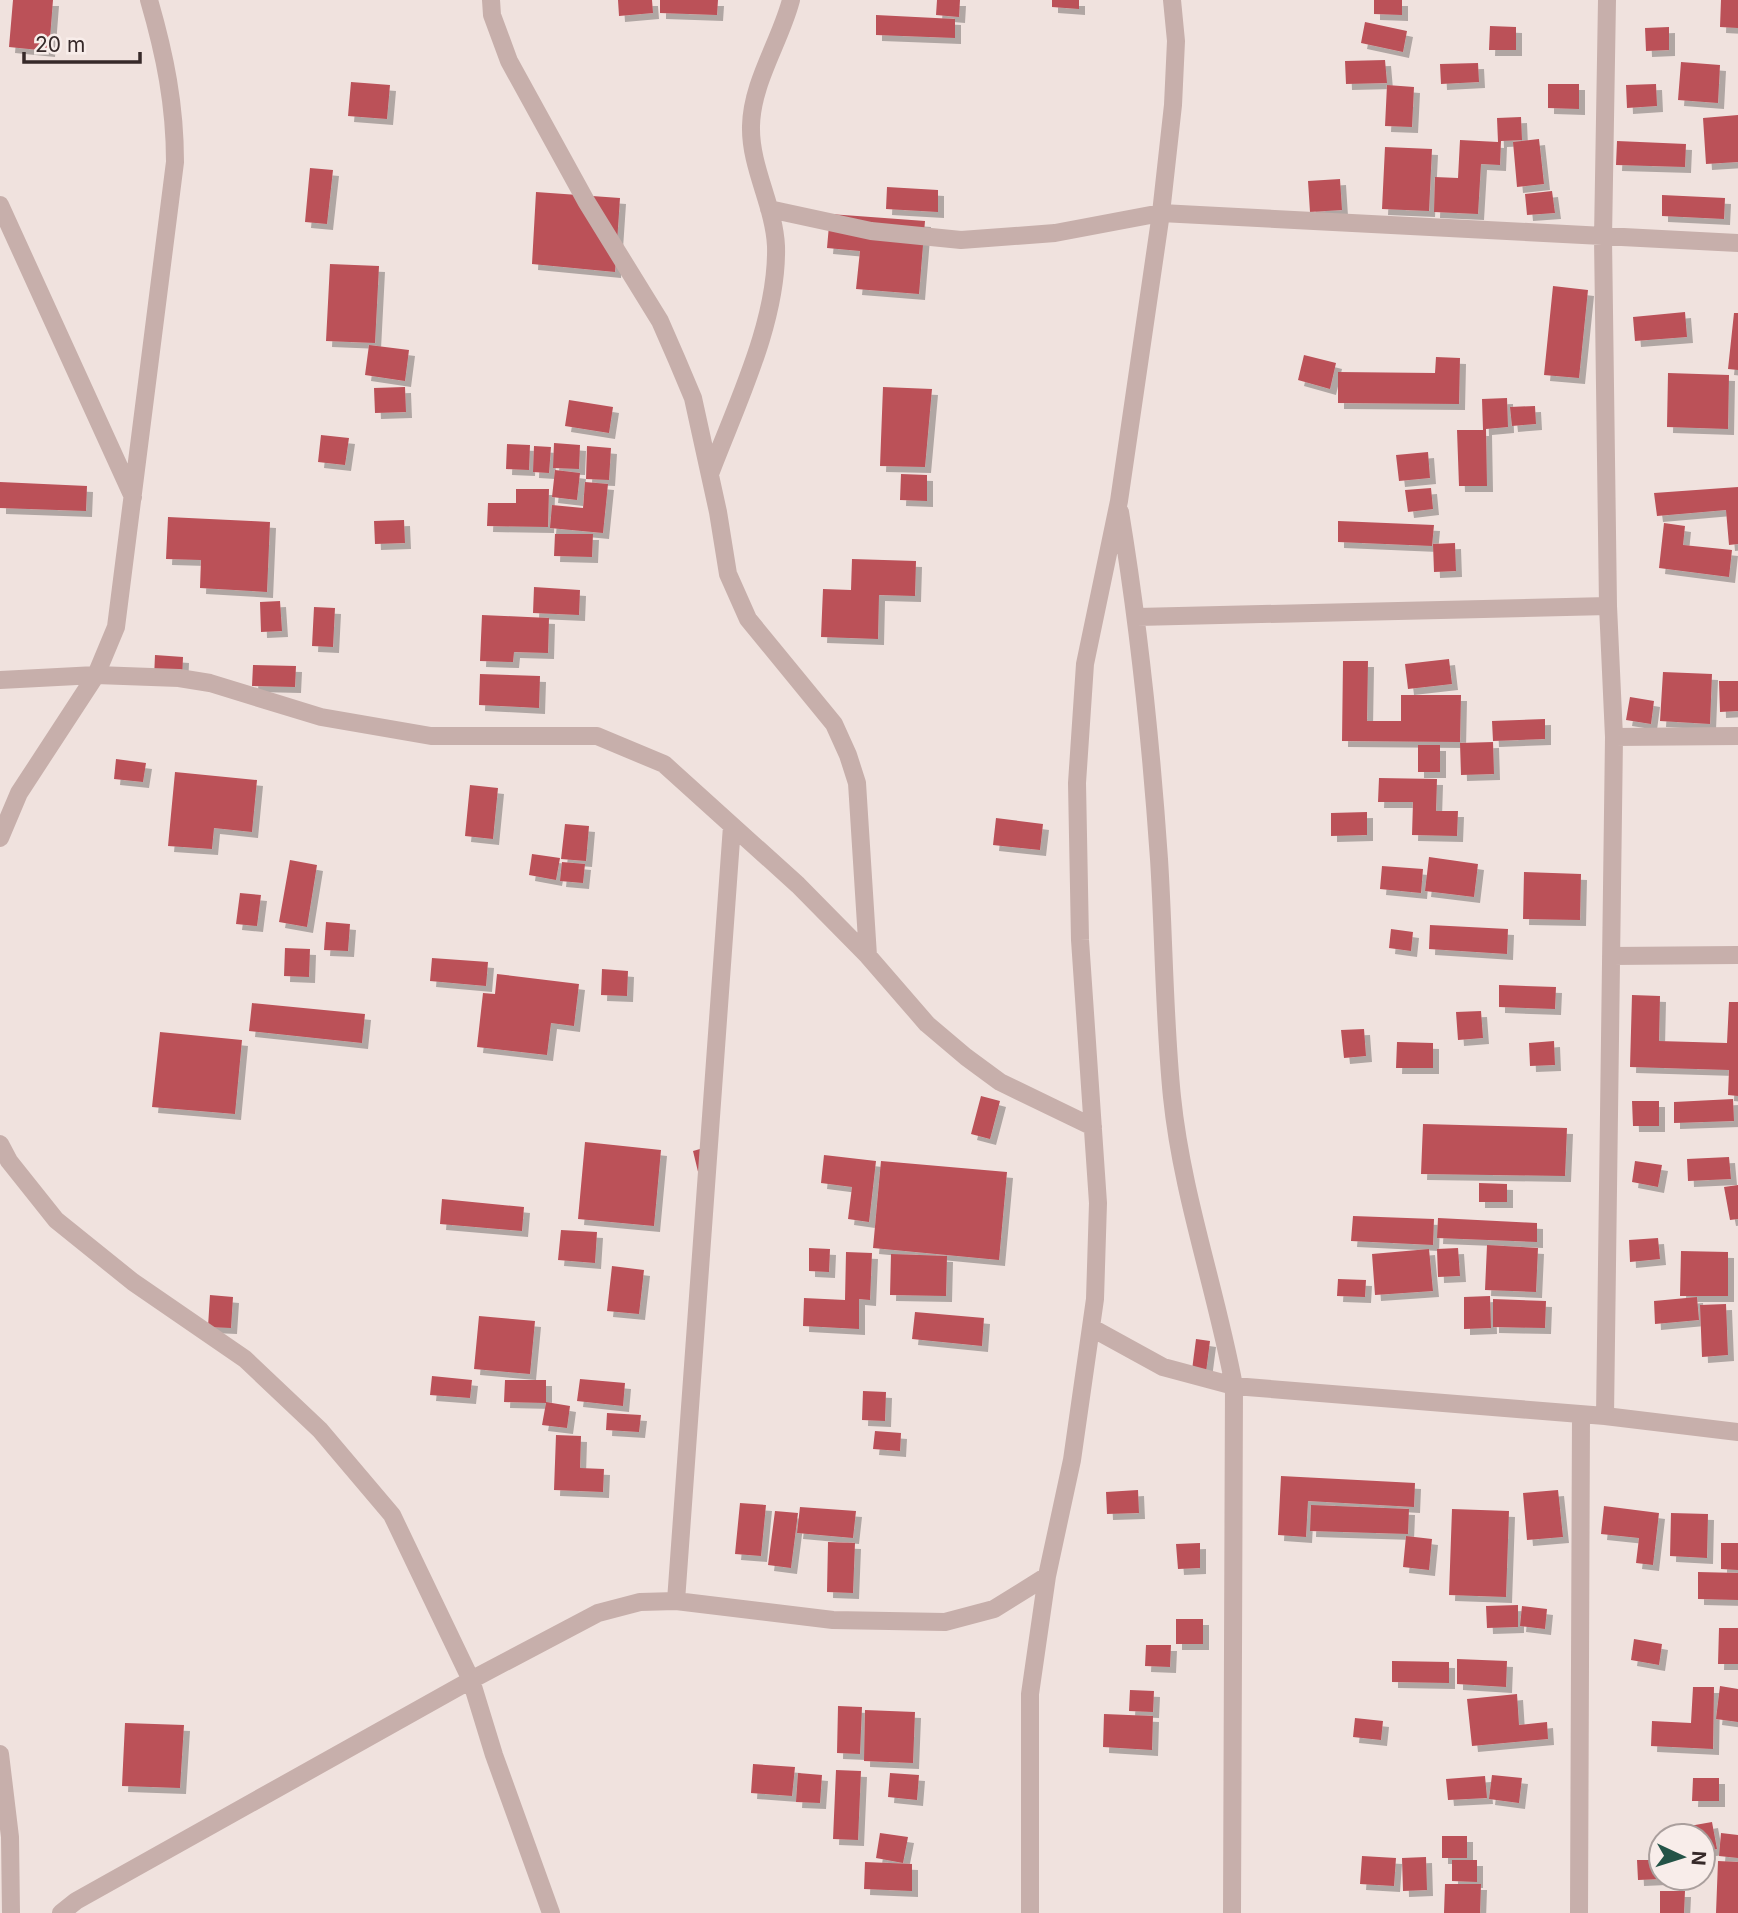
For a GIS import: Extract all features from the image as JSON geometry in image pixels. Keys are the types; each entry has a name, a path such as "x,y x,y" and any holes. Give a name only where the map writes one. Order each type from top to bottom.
{"street":[{"path":"0,838 19,793 96,675 116,627 175,162 175,115 167,63 149,0"},
{"path":"491,0 492,15 509,61 586,201 660,321 693,398 710,474 727,574 748,619 834,724 848,755 857,783 868,956"},
{"path":"710,474 761,339 775,269 776,244 757,166 751,127 757,90 783,30 791,0"},
{"path":"1030,1913 1030,1694 1047,1576 1072,1460 1091,1328 1098,1203 1080,940 1077,782 1085,664 1119,502 1161,213 1175,67 1176,41 1172,0"},
{"path":"1605,1416 1614,737 1608,606 1603,238 1607,0"},
{"path":"0,205 133,497"},
{"path":"769,209 871,231 961,240 1055,233 1161,213 1738,243"},
{"path":"1119,502 1137,617 1155,805 1172,1096 1181,1161 1220,1310 1234,1386 1232,1913"},
{"path":"1137,617 1608,606"},
{"path":"0,680 96,675 179,678 210,683 321,717 431,736 597,736 664,764 798,885 868,956 928,1024 966,1057 1000,1082 1093,1127"},
{"path":"1614,737 1738,736"},
{"path":"676,1601 732,825"},
{"path":"1611,956 1738,955"},
{"path":"0,1144 9,1161 56,1220 133,1282 245,1359 320,1430 392,1515 471,1679 494,1755 551,1913"},
{"path":"1091,1328 1163,1367 1234,1386 1605,1416 1738,1432"},
{"path":"1579,1913 1581,1416"},
{"path":"61,1913 76,1901 471,1679 598,1613 640,1602 676,1601 833,1620 945,1622 994,1609 1047,1576"},
{"path":"0,1754 10,1837 11,1913"}],"building":[{"path":"13,0 53,0 49,51 9,47"},
{"path":"618,0 652,0 653,13 619,16"},
{"path":"660,0 718,0 717,15 660,13"},
{"path":"937,0 960,0 959,17 936,15"},
{"path":"1052,0 1079,0 1079,9 1052,7"},
{"path":"1374,0 1402,0 1402,15 1374,14"},
{"path":"1721,0 1738,0 1738,28 1720,27"},
{"path":"876,15 955,19 955,38 876,35"},
{"path":"1365,22 1407,31 1403,52 1361,43"},
{"path":"1490,26 1516,27 1516,50 1489,50"},
{"path":"1669,27 1669,50 1646,51 1645,28"},
{"path":"1385,60 1387,83 1346,84 1345,61"},
{"path":"1681,62 1720,65 1718,103 1678,100"},
{"path":"1478,63 1479,82 1441,84 1440,64"},
{"path":"351,82 390,85 387,119 348,116"},
{"path":"1548,84 1579,84 1579,109 1548,108"},
{"path":"1656,84 1657,106 1627,108 1626,85"},
{"path":"1387,85 1414,87 1412,127 1385,126"},
{"path":"1738,115 1738,162 1706,164 1703,118"},
{"path":"1521,117 1522,140 1501,141 1500,165 1481,164 1478,214 1434,212 1435,177 1458,178 1460,140 1498,142 1497,118"},
{"path":"1539,139 1544,184 1517,187 1513,142"},
{"path":"1617,141 1686,144 1685,167 1616,165"},
{"path":"1385,147 1432,149 1429,211 1382,209"},
{"path":"310,168 333,170 327,224 305,222"},
{"path":"1340,179 1342,210 1310,212 1308,181"},
{"path":"887,187 938,190 938,212 886,209"},
{"path":"1552,191 1555,213 1527,215 1525,194"},
{"path":"536,192 620,198 615,272 532,264"},
{"path":"1662,195 1725,198 1724,219 1662,216"},
{"path":"830,214 925,221 919,294 856,289 860,251 827,248"},
{"path":"330,264 379,266 375,343 326,341"},
{"path":"1553,286 1588,290 1579,378 1544,375"},
{"path":"1685,312 1687,337 1635,341 1633,317"},
{"path":"1734,313 1738,313 1738,370 1728,369"},
{"path":"369,345 409,350 405,381 365,375"},
{"path":"1304,355 1336,363 1330,389 1298,380"},
{"path":"1436,357 1460,358 1459,404 1338,403 1338,372 1435,373"},
{"path":"1668,373 1729,375 1728,429 1667,427"},
{"path":"405,387 406,412 375,413 374,388"},
{"path":"883,387 932,389 925,467 880,466"},
{"path":"1507,398 1508,427 1486,429 1487,486 1459,486 1457,430 1483,430 1482,399"},
{"path":"569,400 613,407 609,433 565,426"},
{"path":"1535,406 1536,424 1512,426 1510,407"},
{"path":"321,435 349,438 345,465 318,462"},
{"path":"554,443 580,445 579,469 553,468"},
{"path":"507,444 530,445 529,470 506,469"},
{"path":"534,446 551,447 549,473 533,472"},
{"path":"587,446 611,448 609,480 586,479"},
{"path":"1428,452 1430,478 1399,481 1396,455"},
{"path":"555,470 580,473 577,500 552,497"},
{"path":"901,474 927,475 927,501 900,500"},
{"path":"0,482 87,486 86,511 0,508"},
{"path":"585,482 608,484 603,533 550,528 552,505 583,508"},
{"path":"1738,487 1738,544 1729,545 1726,510 1657,516 1654,493"},
{"path":"1431,488 1433,509 1408,512 1405,490"},
{"path":"516,489 549,489 548,527 487,526 488,503 516,503"},
{"path":"168,517 270,522 267,592 200,588 201,560 166,559"},
{"path":"404,520 405,543 375,544 374,521"},
{"path":"1338,521 1434,525 1432,546 1338,542"},
{"path":"1664,523 1685,526 1683,545 1732,550 1729,577 1659,568"},
{"path":"555,534 593,534 592,557 554,556"},
{"path":"1455,543 1456,571 1434,572 1433,544"},
{"path":"852,559 916,561 915,596 879,595 878,639 821,637 823,589 851,590"},
{"path":"534,587 580,590 579,615 533,613"},
{"path":"280,601 282,631 261,632 260,602"},
{"path":"314,607 335,608 333,647 312,646"},
{"path":"482,615 549,618 548,653 514,652 513,662 480,661"},
{"path":"155,655 183,657 182,680 154,678"},
{"path":"1449,659 1452,684 1408,689 1405,664"},
{"path":"1343,661 1368,661 1367,721 1401,721 1401,695 1461,695 1460,742 1342,741"},
{"path":"253,665 296,666 295,687 252,686"},
{"path":"1663,672 1712,674 1710,724 1660,721"},
{"path":"480,674 540,676 539,708 479,705"},
{"path":"1719,681 1738,681 1738,711 1720,712"},
{"path":"1630,697 1654,701 1651,724 1626,720"},
{"path":"1545,719 1545,739 1493,741 1492,721"},
{"path":"1493,742 1494,774 1461,775 1460,743"},
{"path":"1418,745 1440,745 1440,772 1418,772"},
{"path":"116,759 146,763 143,782 114,779"},
{"path":"175,772 257,780 252,832 214,828 212,849 168,846"},
{"path":"1379,778 1437,779 1436,811 1458,811 1457,836 1412,835 1413,802 1378,802"},
{"path":"470,785 498,788 493,839 465,836"},
{"path":"1367,812 1367,835 1331,836 1331,813"},
{"path":"996,818 1043,824 1040,850 993,845"},
{"path":"565,824 589,826 586,861 561,859"},
{"path":"532,854 560,858 556,880 529,875"},
{"path":"1429,857 1478,864 1474,897 1425,891"},
{"path":"290,860 317,865 307,927 279,922"},
{"path":"562,862 585,864 583,883 560,881"},
{"path":"1382,866 1423,869 1421,893 1380,889"},
{"path":"1524,872 1581,874 1580,920 1523,919"},
{"path":"240,893 261,895 257,926 236,924"},
{"path":"326,922 350,924 348,951 324,950"},
{"path":"1430,925 1508,929 1507,954 1429,949"},
{"path":"1391,929 1413,932 1411,951 1389,948"},
{"path":"285,948 310,949 309,977 284,976"},
{"path":"432,958 488,962 486,986 430,981"},
{"path":"602,969 628,971 627,996 601,995"},
{"path":"497,974 579,984 574,1026 551,1023 547,1055 477,1047 483,993 495,994"},
{"path":"1499,985 1556,987 1555,1009 1499,1007"},
{"path":"1632,995 1660,996 1659,1041 1727,1043 1729,1002 1738,1002 1738,1096 1728,1095 1729,1070 1630,1067"},
{"path":"252,1003 365,1014 362,1043 249,1031"},
{"path":"1481,1011 1483,1038 1458,1040 1456,1012"},
{"path":"1364,1029 1366,1056 1344,1058 1341,1030"},
{"path":"160,1032 242,1040 235,1114 152,1107"},
{"path":"1554,1041 1555,1065 1530,1066 1529,1043"},
{"path":"1397,1042 1433,1043 1433,1068 1396,1068"},
{"path":"981,1096 1000,1101 990,1139 971,1134"},
{"path":"1733,1099 1734,1121 1674,1123 1674,1102"},
{"path":"1632,1101 1659,1101 1659,1126 1633,1126"},
{"path":"1423,1124 1567,1128 1565,1176 1421,1174"},
{"path":"585,1142 661,1150 654,1226 578,1219"},
{"path":"707,1147 700,1180 693,1151"},
{"path":"824,1155 876,1161 869,1222 848,1219 852,1187 821,1183"},
{"path":"1729,1157 1731,1179 1688,1181 1687,1159"},
{"path":"881,1161 1007,1172 999,1260 873,1248"},
{"path":"1635,1161 1662,1165 1658,1187 1632,1182"},
{"path":"1479,1183 1507,1184 1507,1202 1479,1202"},
{"path":"1738,1185 1738,1219 1730,1220 1724,1187"},
{"path":"442,1199 524,1207 522,1231 440,1224"},
{"path":"1353,1216 1434,1219 1433,1245 1351,1241"},
{"path":"1438,1218 1537,1223 1537,1242 1437,1238"},
{"path":"561,1230 597,1232 595,1263 558,1260"},
{"path":"1658,1238 1660,1259 1630,1262 1629,1240"},
{"path":"1487,1245 1538,1248 1536,1292 1485,1290"},
{"path":"809,1248 830,1249 829,1272 809,1271"},
{"path":"1458,1248 1460,1276 1438,1277 1437,1249"},
{"path":"1429,1249 1433,1291 1375,1295 1372,1254"},
{"path":"1681,1251 1728,1252 1728,1296 1680,1296"},
{"path":"846,1252 872,1253 870,1300 859,1299 859,1329 803,1326 804,1298 845,1300"},
{"path":"891,1254 947,1256 946,1296 890,1295"},
{"path":"612,1266 644,1270 639,1314 607,1311"},
{"path":"1338,1279 1366,1280 1365,1297 1337,1296"},
{"path":"210,1295 233,1297 231,1328 208,1327"},
{"path":"1490,1296 1491,1328 1464,1329 1464,1297"},
{"path":"1697,1297 1699,1320 1655,1324 1654,1301"},
{"path":"1493,1299 1546,1301 1545,1328 1493,1327"},
{"path":"1726,1304 1728,1355 1702,1357 1700,1305"},
{"path":"915,1312 984,1318 982,1346 912,1339"},
{"path":"479,1316 535,1321 530,1374 474,1369"},
{"path":"1196,1339 1210,1341 1206,1372 1192,1370"},
{"path":"432,1376 472,1380 470,1398 430,1395"},
{"path":"580,1379 625,1383 623,1406 577,1401"},
{"path":"505,1380 546,1380 546,1402 570,1406 567,1428 542,1425 546,1403 504,1402"},
{"path":"863,1391 886,1392 885,1421 862,1420"},
{"path":"607,1413 641,1415 639,1432 606,1430"},
{"path":"875,1431 901,1433 900,1451 873,1449"},
{"path":"556,1435 581,1436 580,1468 604,1469 603,1492 554,1490"},
{"path":"1281,1476 1415,1483 1414,1507 1308,1501 1306,1537 1278,1535"},
{"path":"1138,1490 1139,1513 1107,1514 1106,1492"},
{"path":"1558,1490 1563,1537 1527,1540 1523,1493"},
{"path":"740,1503 766,1505 761,1556 735,1554"},
{"path":"1311,1505 1409,1509 1408,1534 1310,1531"},
{"path":"1604,1506 1659,1513 1653,1565 1636,1563 1639,1538 1601,1534"},
{"path":"800,1507 856,1511 853,1538 797,1533"},
{"path":"1452,1509 1509,1511 1506,1597 1449,1595"},
{"path":"775,1511 798,1513 791,1568 768,1565"},
{"path":"1671,1513 1708,1514 1707,1558 1670,1556"},
{"path":"1406,1536 1432,1539 1429,1570 1403,1567"},
{"path":"828,1542 855,1543 853,1593 827,1592"},
{"path":"1200,1543 1200,1568 1178,1569 1176,1544"},
{"path":"1721,1543 1738,1543 1738,1570 1721,1569"},
{"path":"1698,1572 1738,1573 1738,1600 1698,1599"},
{"path":"1518,1605 1518,1627 1487,1628 1486,1606"},
{"path":"1522,1606 1547,1609 1545,1629 1520,1626"},
{"path":"1176,1619 1203,1619 1203,1644 1176,1644"},
{"path":"1719,1628 1738,1628 1738,1664 1718,1664"},
{"path":"1634,1639 1662,1644 1659,1665 1631,1660"},
{"path":"1146,1645 1171,1645 1170,1667 1145,1666"},
{"path":"1457,1659 1507,1661 1506,1687 1457,1684"},
{"path":"1392,1661 1449,1662 1449,1683 1392,1682"},
{"path":"1720,1686 1738,1689 1738,1722 1716,1719"},
{"path":"1693,1687 1714,1687 1713,1749 1651,1746 1652,1721 1691,1723"},
{"path":"1130,1690 1154,1691 1153,1712 1129,1711"},
{"path":"1517,1694 1519,1725 1547,1722 1548,1739 1472,1746 1467,1699"},
{"path":"838,1706 862,1707 860,1754 837,1753"},
{"path":"865,1710 915,1712 913,1763 864,1761"},
{"path":"1104,1714 1153,1716 1152,1750 1103,1747"},
{"path":"1355,1718 1383,1721 1381,1740 1353,1737"},
{"path":"125,1723 184,1725 180,1788 122,1786"},
{"path":"753,1764 795,1767 792,1796 751,1793"},
{"path":"836,1770 861,1771 858,1840 833,1839"},
{"path":"798,1773 822,1775 820,1803 796,1802"},
{"path":"890,1773 919,1775 917,1800 888,1797"},
{"path":"1492,1775 1522,1778 1519,1803 1489,1799"},
{"path":"1485,1776 1487,1798 1448,1800 1446,1779"},
{"path":"1693,1778 1719,1778 1719,1801 1692,1801"},
{"path":"880,1833 908,1837 903,1863 876,1858"},
{"path":"1721,1833 1738,1835 1738,1858 1719,1856"},
{"path":"1442,1836 1467,1836 1467,1858 1442,1858"},
{"path":"1362,1856 1396,1858 1394,1886 1360,1884"},
{"path":"1426,1857 1427,1890 1403,1891 1402,1858"},
{"path":"1452,1860 1477,1860 1477,1882 1452,1881"},
{"path":"1637,1860 1647,1860 1647,1880 1638,1880"},
{"path":"1718,1861 1738,1862 1738,1913 1716,1913"},
{"path":"865,1862 912,1864 912,1891 864,1889"},
{"path":"1445,1884 1481,1884 1480,1913 1444,1913"},
{"path":"1660,1892 1685,1892 1684,1913 1660,1913"}]}
